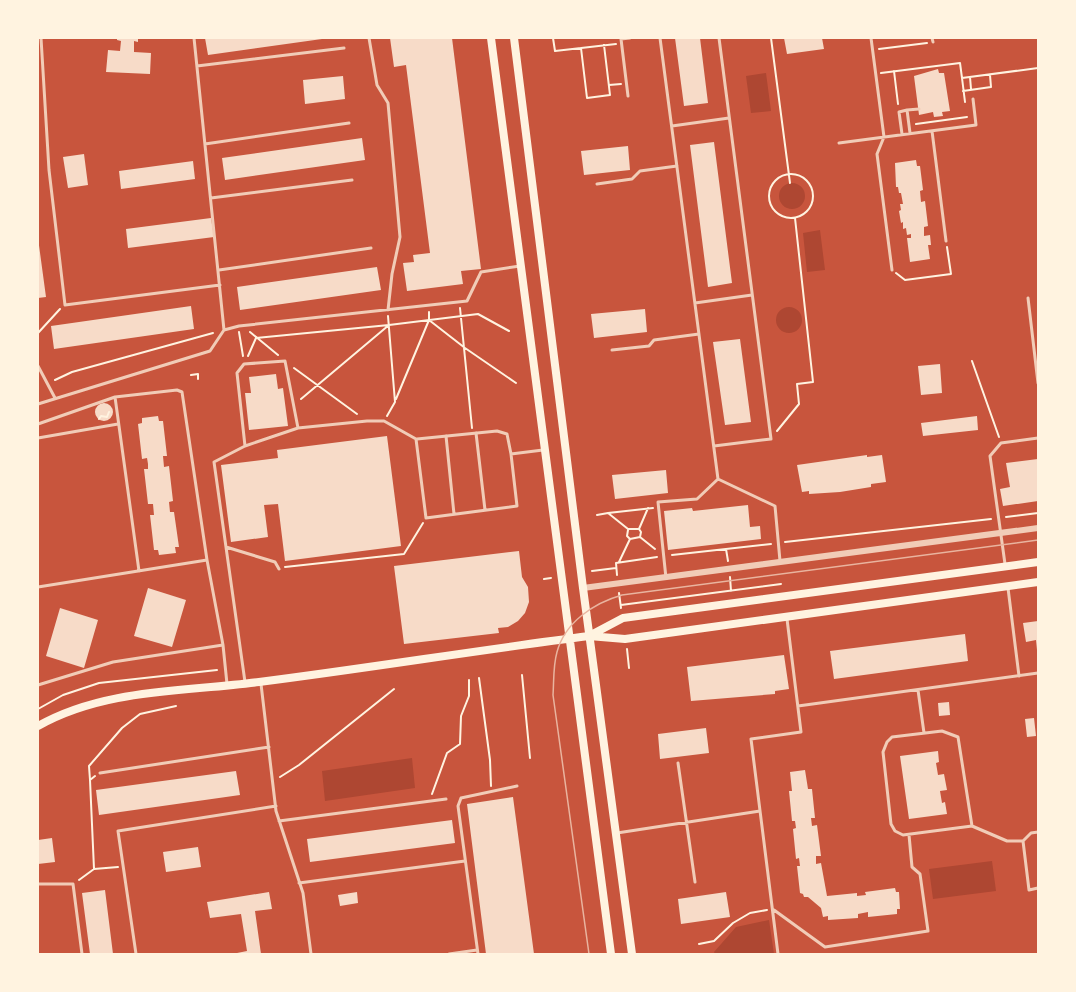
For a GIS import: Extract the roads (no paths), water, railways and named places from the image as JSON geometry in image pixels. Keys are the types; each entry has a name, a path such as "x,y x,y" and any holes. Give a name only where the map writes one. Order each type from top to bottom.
{"main road":[{"path":"491,38 610,954"},
{"path":"514,38 582,588 632,954"},
{"path":"589,636 622,618 1038,562"},
{"path":"38,726 74,708 139,695 246,684 589,636 625,639 1038,582"}],"street":[{"path":"582,588 781,564 1038,528"}],"lane":[{"path":"41,38 49,170 64,304 220,285"},
{"path":"38,404 210,351 224,330 194,38"},
{"path":"369,38 377,85 388,103 399,237 388,310"},
{"path":"628,96 621,39 630,38"},
{"path":"660,38 718,479"},
{"path":"714,446 771,439 719,38"},
{"path":"871,38 884,137 877,154 892,270"},
{"path":"197,66 344,48"},
{"path":"839,143 976,125 973,99"},
{"path":"902,135 899,112 919,109"},
{"path":"908,111 910,134"},
{"path":"672,126 729,118"},
{"path":"205,144 349,123"},
{"path":"932,131 946,241"},
{"path":"597,184 632,179 640,171 677,166"},
{"path":"211,198 352,180"},
{"path":"219,270 371,248"},
{"path":"224,330 241,326 467,301 481,272 520,266"},
{"path":"695,303 752,295"},
{"path":"1028,298 1038,382"},
{"path":"612,350 649,346 654,340 699,334"},
{"path":"245,446 237,373 244,364 285,361 298,428"},
{"path":"38,366 55,398"},
{"path":"38,424 115,397 177,390 182,392 228,686"},
{"path":"115,397 140,571"},
{"path":"246,684 214,462 245,446 298,428 384,421 417,439 497,431 507,434 517,506 426,518 417,439"},
{"path":"38,438 118,424"},
{"path":"474,434 485,510"},
{"path":"446,436 454,514"},
{"path":"1005,566 990,456 1001,443 1038,438"},
{"path":"511,454 544,449"},
{"path":"666,578 658,502 698,499 718,479"},
{"path":"718,479 775,507 781,564"},
{"path":"226,547 275,562 282,568"},
{"path":"38,587 207,560"},
{"path":"1007,586 1019,676"},
{"path":"778,954 751,739 801,732 787,617"},
{"path":"38,685 113,662 223,645"},
{"path":"798,706 1038,673"},
{"path":"261,682 276,806 299,883 311,954"},
{"path":"918,690 924,733"},
{"path":"972,826 958,737 942,730 892,737 883,752 891,824 903,836 972,826 1007,841 1023,841 1031,833 1038,832"},
{"path":"100,773 269,747"},
{"path":"678,763 695,882"},
{"path":"449,954 477,952 458,806 461,798 518,786"},
{"path":"279,820 446,799"},
{"path":"136,954 118,831 276,806"},
{"path":"616,833 760,811"},
{"path":"773,909 825,946 928,931 920,874 912,867 909,835"},
{"path":"1023,841 1029,890 1038,888"},
{"path":"299,883 465,861"},
{"path":"38,884 73,884 82,954"}],"tram line":[{"path":"589,954 553,695 557,652 567,632 582,615 601,603 622,595 1038,540"}]}
